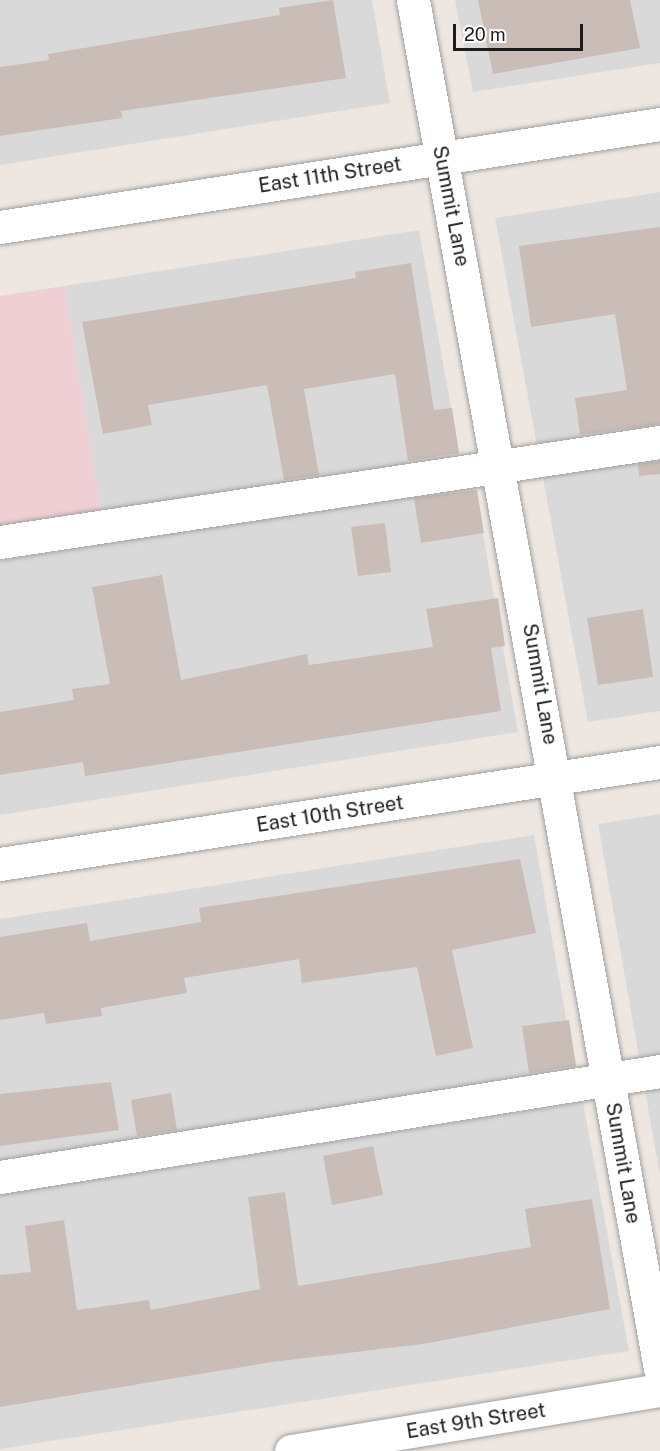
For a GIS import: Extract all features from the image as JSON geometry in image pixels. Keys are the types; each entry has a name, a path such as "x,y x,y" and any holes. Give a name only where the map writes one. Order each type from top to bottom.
{"street":[{"name":"Summit Lane","path":"413,0 557,779 660,1369"},
{"name":"East 11th Street","path":"0,227 660,124"},
{"path":"0,542 660,442"},
{"name":"East 10th Street","path":"0,864 660,762"},
{"path":"0,1177 660,1071"},
{"name":"East 9th Street","path":"291,1451 660,1390"}],"shaded area":[{"path":"0,0 372,0 390,103 0,165"},
{"path":"455,0 660,0 660,63 473,92"},
{"path":"660,192 660,711 588,722 495,218"},
{"path":"419,230 460,457 101,512 64,286"},
{"path":"64,286 101,512 0,529 0,296"},
{"path":"474,484 518,732 0,815 0,561"},
{"path":"660,814 660,1176 598,824"},
{"path":"534,835 576,1075 0,1165 0,919"},
{"path":"583,1102 629,1351 0,1449 0,1195"}],"building":[{"path":"333,0 346,78 121,111 122,118 0,136 0,67 49,60 48,54 280,15 279,8"},
{"path":"478,0 630,0 640,48 493,74"},
{"path":"660,227 660,424 580,435 575,398 627,390 615,314 531,327 519,246"},
{"path":"411,263 434,410 452,408 459,453 408,461 395,374 304,389 319,475 284,480 267,385 148,405 152,425 103,434 82,322 356,278 355,272"},
{"path":"660,461 660,474 639,476 638,464"},
{"path":"477,490 484,533 421,543 414,498"},
{"path":"385,523 391,572 358,576 351,527"},
{"path":"162,575 181,680 307,654 309,665 433,647 426,609 498,598 505,646 491,648 501,711 85,776 83,762 0,775 0,712 74,700 72,689 110,684 92,587"},
{"path":"643,609 653,677 598,685 587,618"},
{"path":"520,859 536,933 452,950 473,1048 436,1056 417,967 302,983 299,959 184,978 187,993 101,1008 102,1016 46,1024 44,1013 0,1020 0,937 87,923 90,941 201,922 199,908"},
{"path":"569,1020 576,1066 529,1073 522,1026"},
{"path":"111,1082 119,1130 0,1146 0,1094"},
{"path":"171,1093 177,1130 137,1136 131,1100"},
{"path":"373,1146 383,1195 332,1205 323,1156"},
{"path":"285,1192 298,1286 531,1247 525,1209 592,1199 610,1309 423,1344 272,1362 0,1407 0,1275 31,1272 25,1226 64,1220 77,1310 149,1300 151,1310 260,1289 248,1197"}]}
